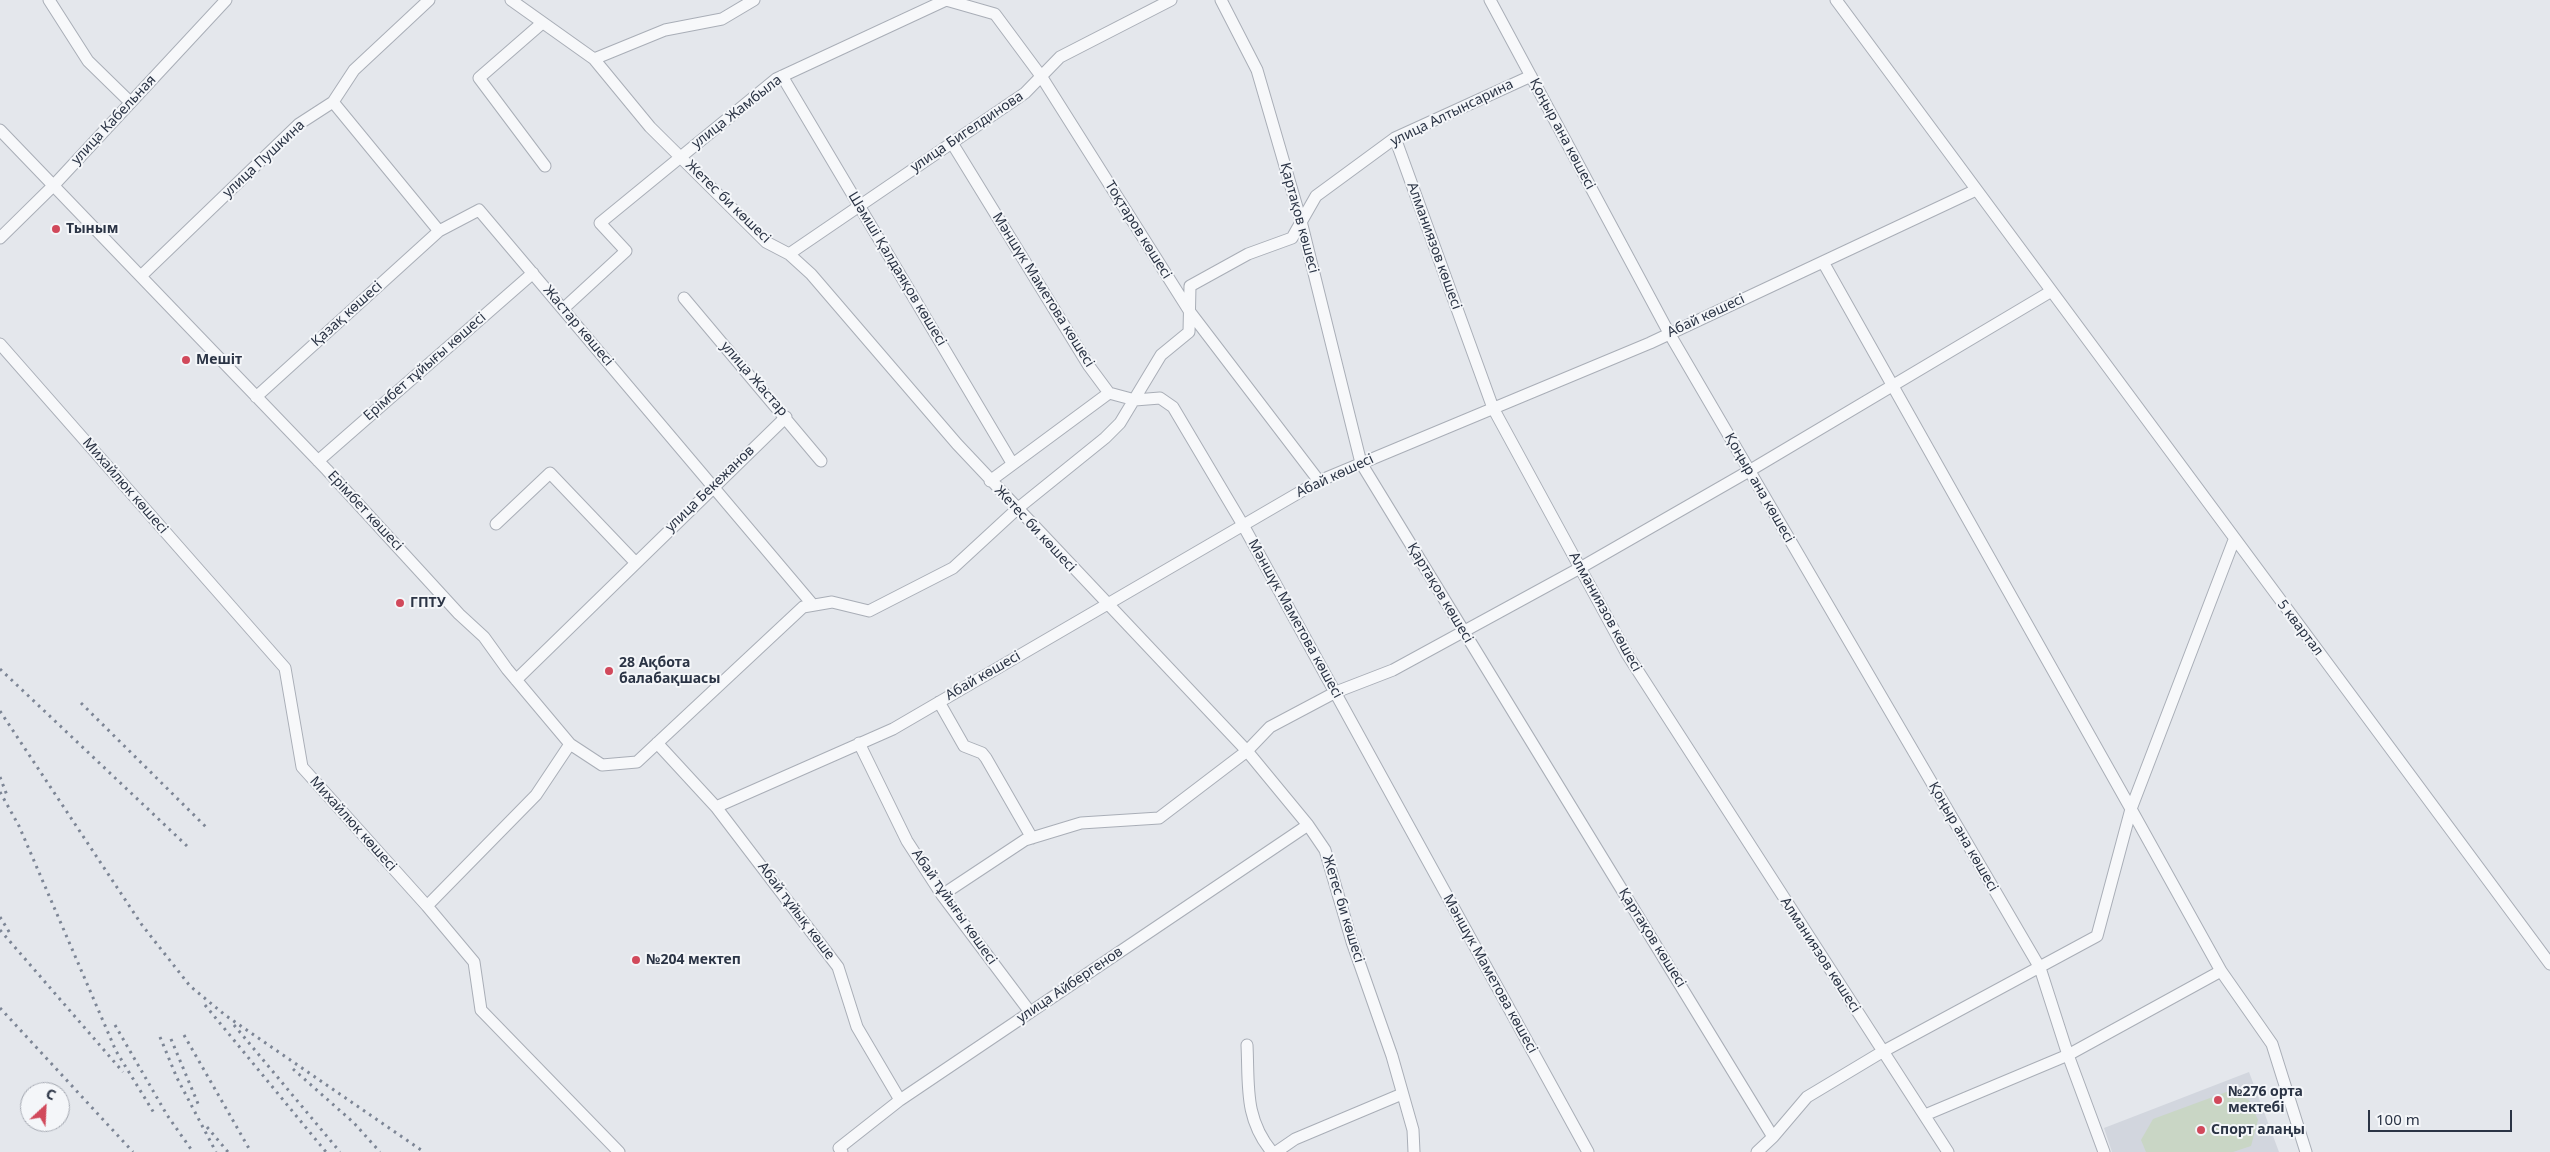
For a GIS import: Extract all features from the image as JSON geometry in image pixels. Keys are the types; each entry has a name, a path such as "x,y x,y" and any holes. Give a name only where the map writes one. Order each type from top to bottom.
{"street":[{"path":"49,0 88,61 130,102"},
{"name":"улица Пушкина","path":"141,276 299,124 333,102 354,70 429,0"},
{"name":"Жетес би көшесі","path":"510,0 541,24 570,41 594,59 650,127 680,157 766,242 789,254 811,274 990,481 1247,751 1308,825 1325,850 1352,942 1402,1094 1412,1130 1414,1152"},
{"path":"594,59 664,30 722,19 754,0"},
{"name":"Тоқтаров көшесі","path":"946,0 995,14 1042,76 1190,312 1319,480"},
{"name":"улица Жамбыла","path":"563,309 626,251 600,223 776,79 946,0"},
{"name":"улица Бигелдинова","path":"789,254 1025,93 1060,57 1171,0"},
{"name":"Қартақов көшесі","path":"1221,0 1257,70 1301,221 1361,463 1774,1137"},
{"name":"Қоңыр ана көшесі","path":"1490,0 1669,333 2040,968 2068,1055 2104,1152"},
{"name":"5 квартал","path":"1836,0 2050,292 2550,964"},
{"name":"улица Кабельная","path":"0,238 54,185 222,1"},
{"path":"541,24 479,78 545,166"},
{"name":"Шәмші Қалдаяқов көшесі","path":"782,76 1012,463"},
{"name":"улица Алтынсарина","path":"570,744 602,765 637,762 802,607 832,602 868,611 954,568 1016,509 1120,423 1161,355 1189,332 1190,286 1248,254 1292,238 1316,196 1395,138 1531,76"},
{"path":"333,102 438,231"},
{"name":"Ерімбет көшесі","path":"0,130 318,461 459,614 484,637 516,680 570,744"},
{"name":"Алманиязов көшесі","path":"1395,138 1493,408 1580,568 1627,654 1948,1152"},
{"name":"Мәншүк Маметова көшесі","path":"952,143 1089,366 1109,393 1135,400 1160,398 1173,407 1243,525 1588,1152"},
{"name":"Абай көшесі","path":"716,807 893,728 1319,480 1650,343 1976,190"},
{"name":"Жастар көшесі","path":"438,231 479,210 813,605"},
{"name":"Қазақ көшесі","path":"256,397 438,231"},
{"path":"1823,262 2221,970 2272,1044 2306,1152"},
{"name":"Ерімбет тұйығы көшесі","path":"318,461 533,273"},
{"path":"942,895 1025,840 1080,823 1158,818 1247,751 1270,727 1336,692 1393,670 1580,568 1749,472 2050,292"},
{"name":"улица Жастар","path":"684,298 786,416 821,461"},
{"name":"Михайлюк көшесі","path":"0,344 285,668 302,767 427,906 474,962 482,1010 619,1152"},
{"path":"990,481 1109,393"},
{"name":"улица Бекежанов","path":"516,680 786,416"},
{"path":"496,524 550,473 635,562"},
{"path":"1757,1152 1774,1137 1807,1097 1882,1052 2097,936 2131,809 2234,540"},
{"path":"939,702 964,746 982,753 986,758 1032,838"},
{"name":"Абай тұйық көше","path":"657,743 716,807 838,967 857,1027 900,1100"},
{"name":"Абай тұйығы көшесі","path":"859,743 907,841 942,895 1030,1012"},
{"path":"427,906 536,795 570,744"},
{"name":"улица Айбергенов","path":"842,1152 839,1148 900,1100 1308,825"},
{"path":"1925,1115 2068,1055 2221,970"},
{"path":"1247,1045 1252,1118 1262,1141 1272,1152"},
{"path":"1276,1152 1295,1139 1402,1094"}],"shaded area":[{"name":"№276 орта мектебі","path":"2249,1072 2279,1152 2112,1152 2104,1128"}],"green space":[{"name":"Спорт алаңы","path":"2229,1091 2249,1100 2258,1120 2251,1146 2233,1152 2146,1152 2141,1140 2153,1119"}],"railway":[{"path":"0,669 187,846"},
{"path":"81,703 206,827"},
{"path":"0,711 142,925 190,986 225,1015 424,1152"},
{"path":"0,777 8,798"},
{"path":"0,792 19,826 116,1051 154,1113"},
{"path":"0,917 11,935"},
{"path":"0,930 123,1072"},
{"path":"205,1005 326,1152"},
{"path":"0,1008 133,1152"},
{"path":"115,1025 167,1115 193,1152"},
{"path":"234,1025 340,1152"},
{"path":"184,1035 251,1152"},
{"path":"160,1037 177,1078 216,1152"},
{"path":"171,1039 199,1106"},
{"path":"293,1069 354,1123 380,1152"},
{"path":"207,1127 228,1152"}],"place":[{"name":"Тыным","path":"56,229"},
{"name":"Мешіт","path":"186,360"},
{"name":"ГПТУ","path":"400,603"},
{"name":"28 Ақбота балабақшасы","path":"609,671"},
{"name":"№204 мектеп","path":"636,960"},
{"name":"№276 орта мектебі","path":"2218,1100"},
{"name":"Спорт алаңы","path":"2201,1130"}]}
